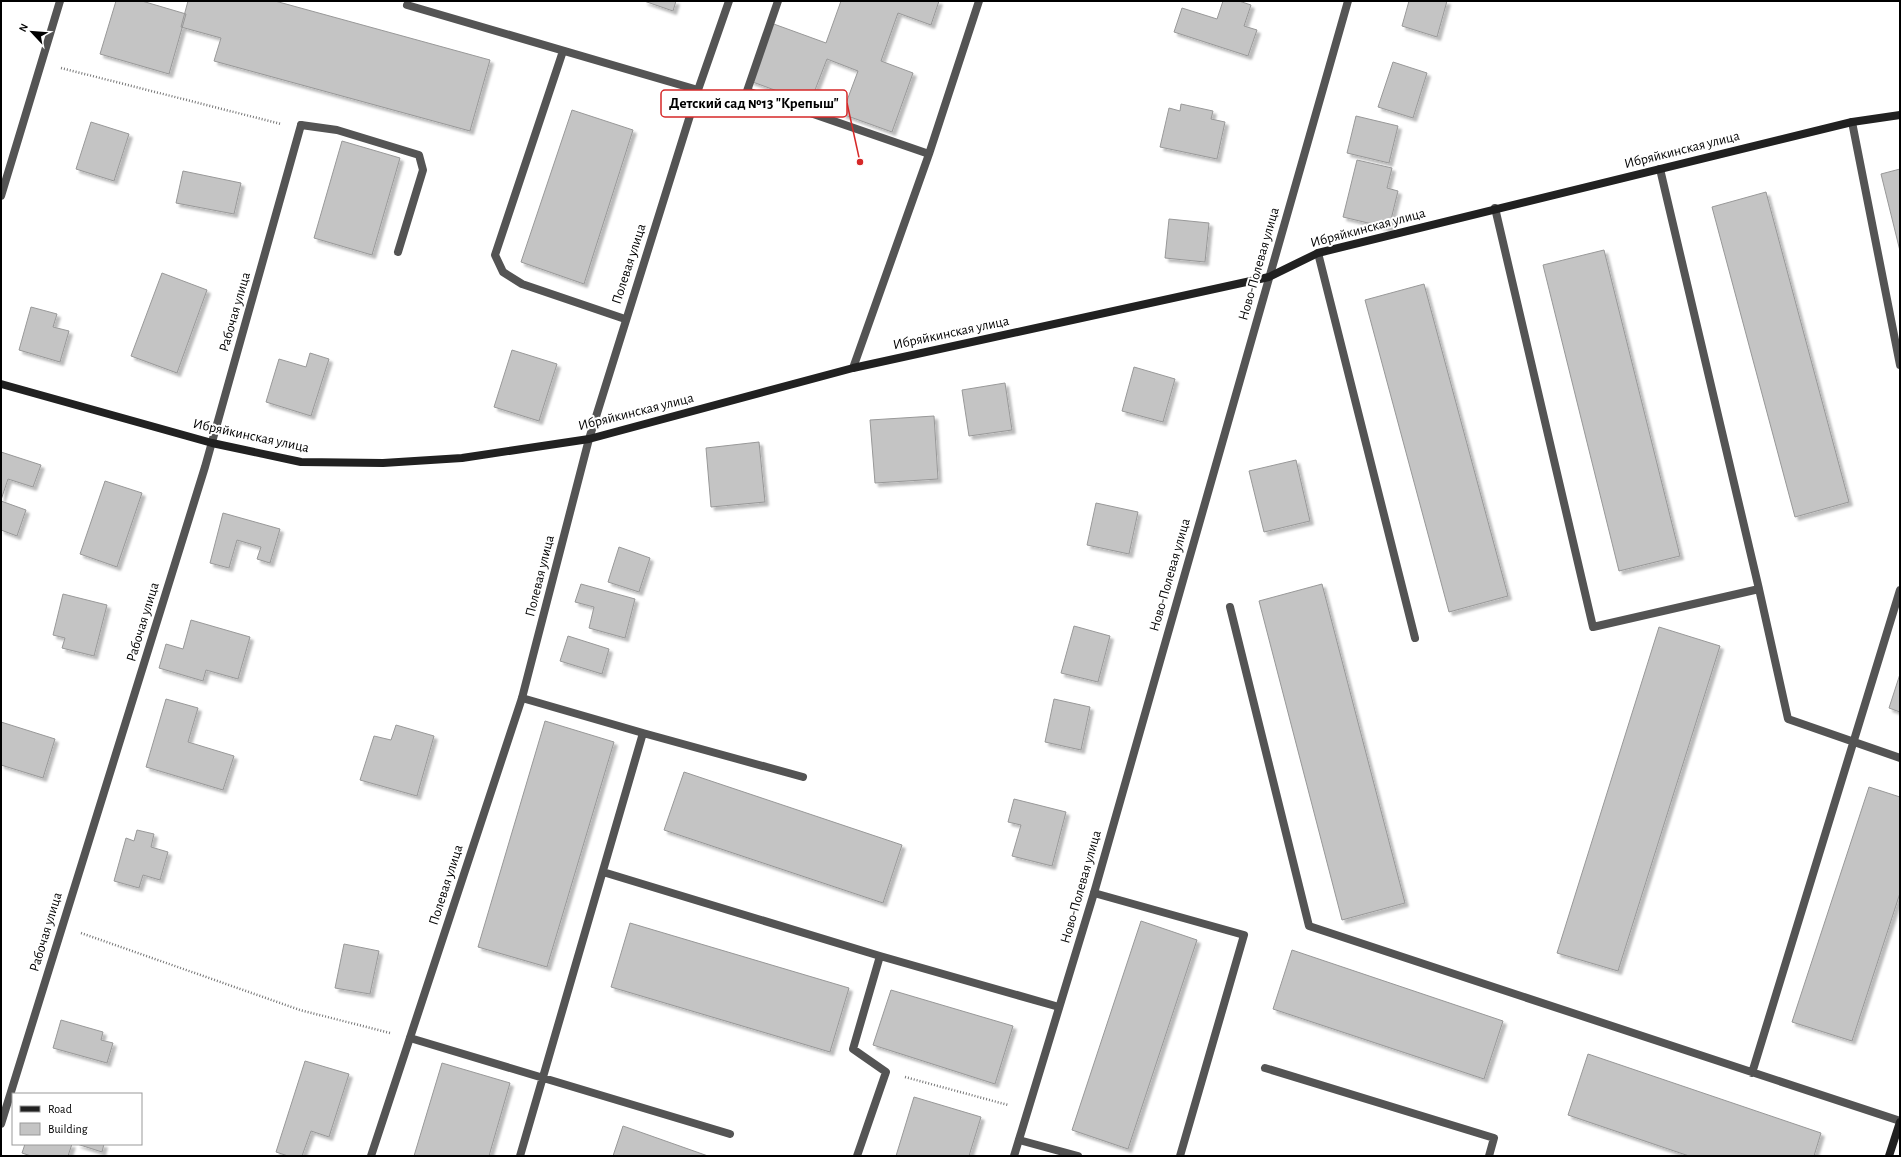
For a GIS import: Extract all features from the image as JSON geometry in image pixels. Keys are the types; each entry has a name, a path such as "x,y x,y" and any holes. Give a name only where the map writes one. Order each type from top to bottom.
{"street":[{"path":"1,196 60,1"},
{"name":"Полевая улица","path":"371,1156 522,698 588,439 698,90 729,1"},
{"path":"778,1 747,91 929,154"},
{"path":"854,368 929,154 979,1"},
{"name":"Ново-Полевая улица","path":"1014,1156 1094,893 1348,1"},
{"path":"407,5 698,90"},
{"path":"564,51 495,255 503,272 522,284 626,319"},
{"name":"Ибряйкинская улица","path":"1,384 212,443 300,462 383,463 462,458 588,439 854,368 1269,277 1318,253 1495,208 1852,122 1900,115"},
{"path":"1852,122 1900,365"},
{"path":"301,125 337,130 419,155 423,170 398,252"},
{"name":"Рабочая улица","path":"1,1124 212,443 301,125"},
{"path":"1660,169 1759,589 1788,719 1853,743 1900,758"},
{"path":"1495,208 1593,626 1759,589"},
{"path":"1318,253 1415,638"},
{"path":"1752,1073 1900,590"},
{"path":"1230,607 1309,926 1900,1122 1889,1156"},
{"path":"522,698 803,777"},
{"path":"520,1156 643,733"},
{"path":"603,872 880,956 1059,1007"},
{"path":"1094,893 1244,935 1180,1156"},
{"path":"857,1156 886,1072 853,1049 880,956"},
{"path":"410,1038 730,1134"},
{"path":"1265,1068 1494,1138 1488,1156"},
{"path":"1019,1140 1078,1156"}],"path":[{"path":"41,63 287,126 301,125"},
{"path":"62,926 300,1010 410,1038"},
{"path":"886,1072 1028,1111"}],"building":[{"path":"116,1 142,1 186,14 169,74 100,54"},
{"path":"188,1 275,1 490,60 470,131 214,61 221,38 181,27"},
{"path":"644,1 676,1 673,11"},
{"path":"841,1 939,1 931,25 898,13 881,61 913,73 892,132 842,114 858,71 827,59 810,103 750,81 771,23 826,43"},
{"path":"1223,1 1239,1 1251,5 1244,26 1257,30 1248,56 1174,32 1182,8 1217,19"},
{"path":"1409,1 1447,1 1437,37 1402,26"},
{"path":"1393,62 1427,73 1413,118 1378,107"},
{"path":"1181,104 1213,111 1211,119 1225,122 1217,159 1160,147 1169,108 1180,111"},
{"path":"572,110 633,130 584,284 521,262"},
{"path":"1356,116 1398,126 1389,163 1347,153"},
{"path":"91,122 129,134 114,181 76,169"},
{"path":"342,141 400,158 372,255 314,238"},
{"path":"1357,160 1392,168 1387,188 1398,191 1389,228 1343,217"},
{"path":"1900,169 1900,251 1881,174"},
{"path":"183,171 241,183 234,214 176,203"},
{"path":"1766,192 1849,502 1795,517 1712,207"},
{"path":"1169,219 1209,223 1205,262 1165,258"},
{"path":"1604,250 1680,556 1619,571 1543,265"},
{"path":"162,273 207,290 177,373 131,356"},
{"path":"1424,284 1508,596 1449,612 1365,300"},
{"path":"31,307 57,314 53,327 69,331 60,362 19,350"},
{"path":"512,350 557,364 539,421 494,407"},
{"path":"310,353 329,359 311,416 266,402 279,359 306,367"},
{"path":"1134,367 1175,379 1163,422 1122,411"},
{"path":"1005,383 1012,430 969,436 962,390"},
{"path":"934,416 938,479 875,483 870,420"},
{"path":"759,442 765,502 711,507 706,448"},
{"path":"1,452 41,465 33,487 8,479 1,500"},
{"path":"1296,460 1310,521 1264,532 1249,471"},
{"path":"105,481 142,493 117,567 80,554"},
{"path":"1,501 26,510 17,536 1,530"},
{"path":"1096,503 1138,512 1129,554 1087,545"},
{"path":"223,513 280,529 270,563 257,559 261,547 237,540 229,568 210,563"},
{"path":"619,547 650,558 639,592 608,582"},
{"path":"581,584 635,599 625,638 589,628 594,607 575,602"},
{"path":"1322,584 1405,903 1342,920 1259,601"},
{"path":"63,594 107,605 94,656 62,648 65,638 53,635"},
{"path":"191,620 250,637 238,679 206,670 203,681 159,668 166,644 183,649"},
{"path":"1074,626 1110,636 1098,682 1061,673"},
{"path":"1659,627 1720,646 1618,971 1557,953"},
{"path":"568,636 609,649 602,674 560,661"},
{"path":"1900,674 1900,712 1889,708"},
{"path":"166,699 198,708 188,742 234,756 223,790 146,767"},
{"path":"1054,699 1090,707 1081,750 1045,742"},
{"path":"545,721 614,742 547,967 478,947"},
{"path":"1,722 55,739 43,778 1,765"},
{"path":"396,725 434,736 417,796 360,780 374,736 391,740"},
{"path":"684,772 902,845 883,903 664,830"},
{"path":"1869,787 1900,797 1900,893 1852,1041 1792,1022"},
{"path":"1014,799 1066,812 1052,866 1012,856 1021,825 1008,822"},
{"path":"137,830 154,834 151,847 168,852 160,880 143,875 139,888 114,881 126,838 134,841"},
{"path":"1141,921 1197,940 1128,1149 1072,1130"},
{"path":"630,923 849,988 830,1052 611,987"},
{"path":"344,944 379,951 370,994 335,988"},
{"path":"1292,950 1503,1021 1484,1079 1273,1009"},
{"path":"891,990 1013,1026 995,1084 873,1045"},
{"path":"61,1020 103,1032 101,1040 113,1043 107,1063 53,1048"},
{"path":"1588,1054 1821,1133 1814,1156 1689,1156 1568,1115"},
{"path":"305,1061 349,1074 329,1137 311,1131 302,1156 288,1156 276,1152"},
{"path":"442,1063 510,1083 489,1156 414,1156"},
{"path":"914,1097 981,1117 969,1156 896,1156"},
{"path":"623,1126 708,1156 613,1156"},
{"path":"25,1145 72,1145 68,1156 31,1156 22,1153"},
{"path":"80,1145 104,1145 102,1152"}],"place":[{"name":"Детский сад №13 \"Крепыш\"","path":"860,162"}]}
